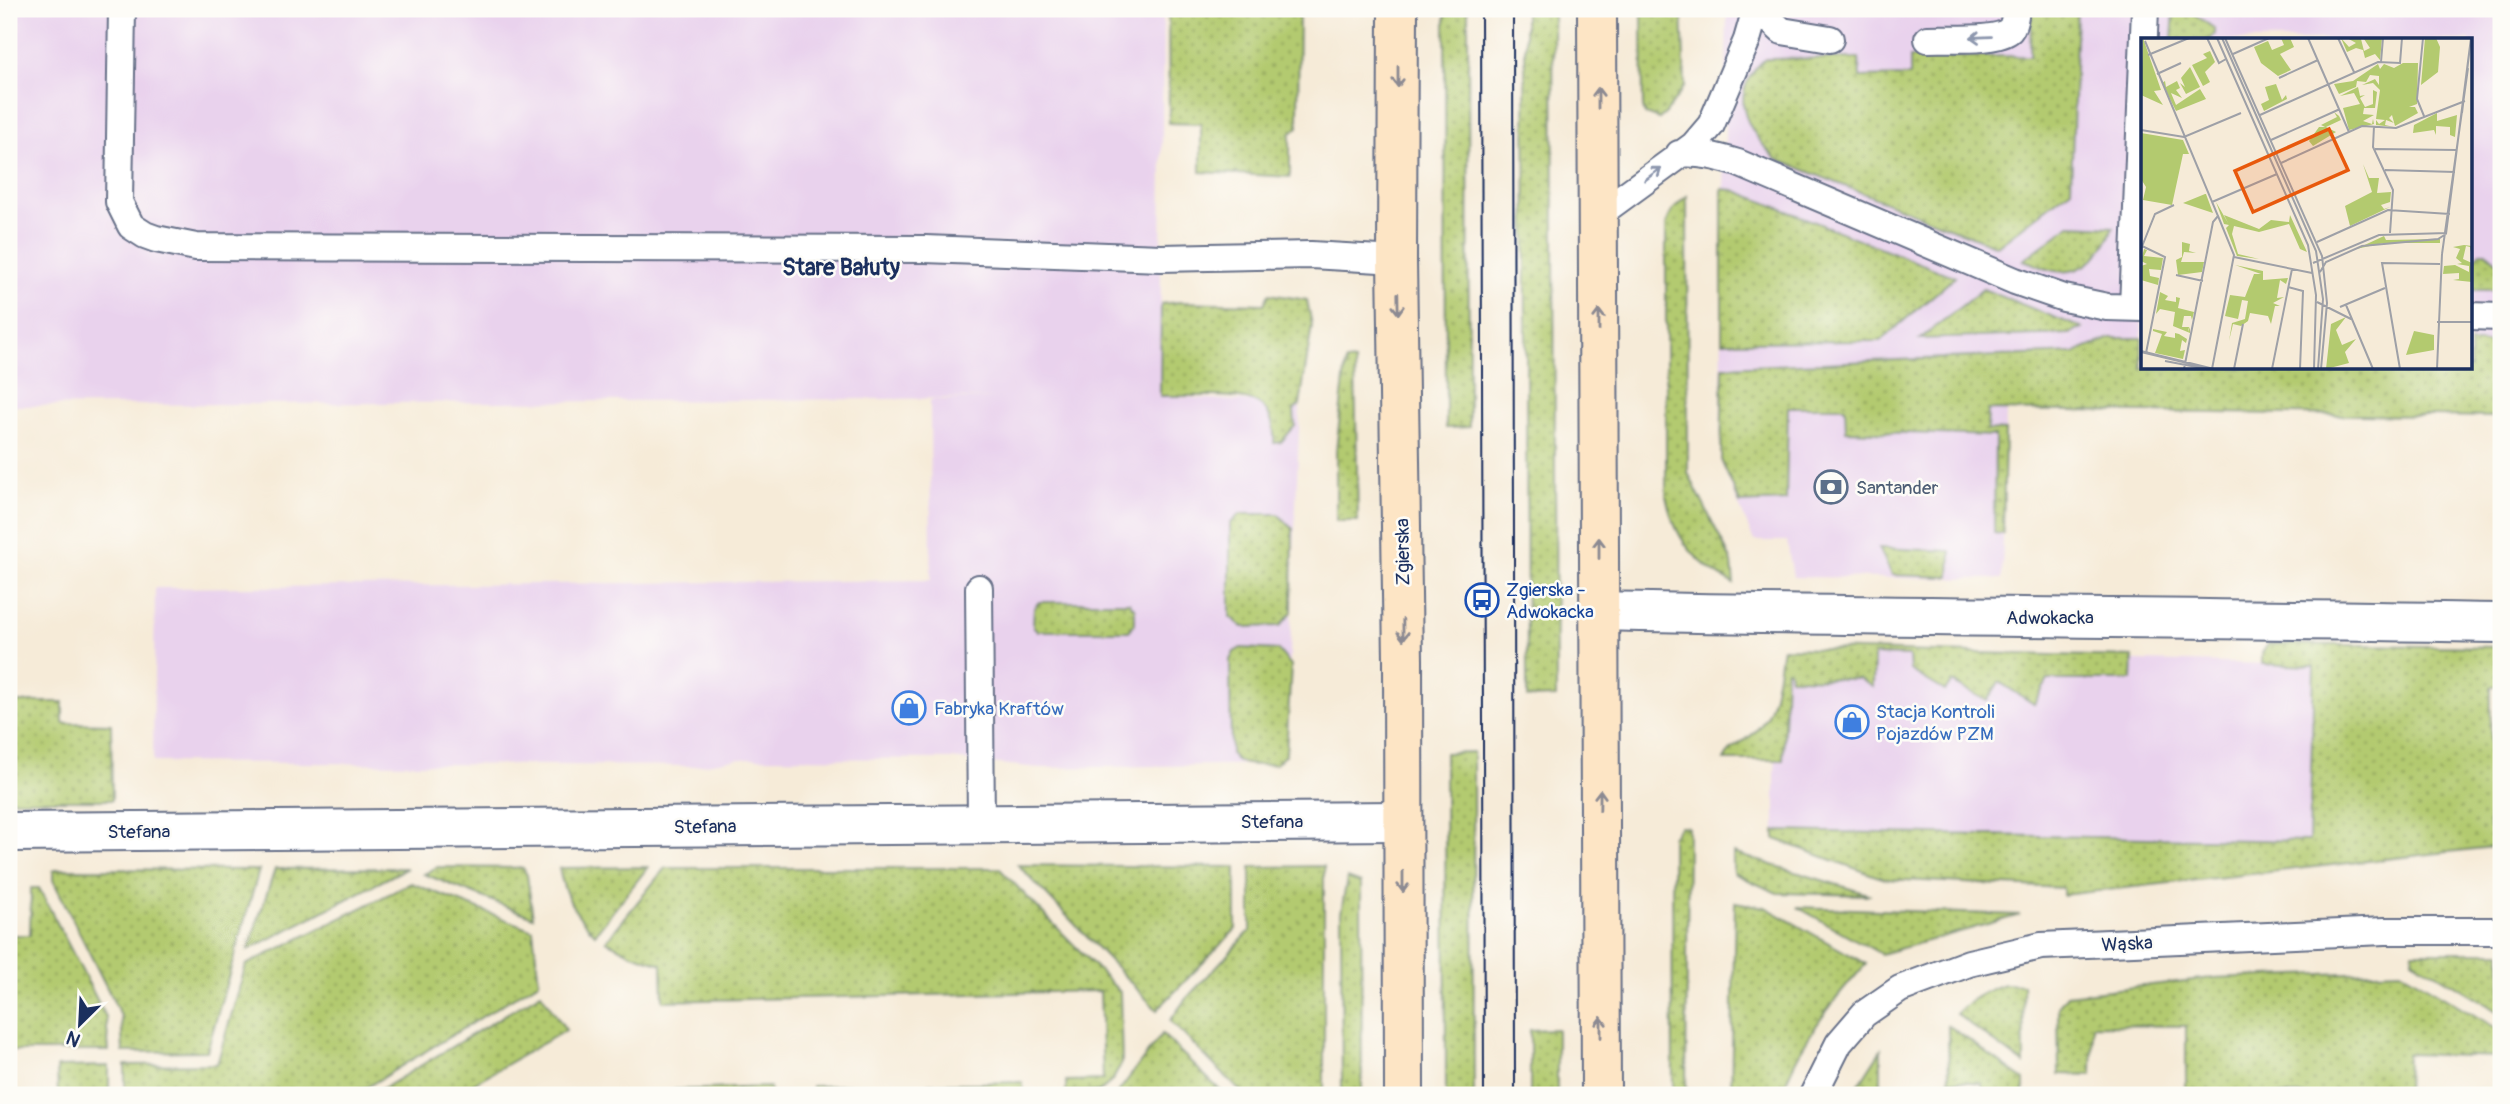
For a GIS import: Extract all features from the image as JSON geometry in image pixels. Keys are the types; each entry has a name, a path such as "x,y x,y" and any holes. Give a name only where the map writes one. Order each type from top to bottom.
{"main road":[{"name":"Zgierska","path":"1398,9 1397,260 1403,660 1404,1095"},
{"path":"1597,9 1601,1095"}],"street":[{"name":"Adwokacka","path":"1600,611 2501,623"},
{"name":"Stefana","path":"9,832 1402,821"}],"lane":[{"path":"122,9 119,202 131,226 156,239 196,247 911,249 1161,258 1311,255 1397,260"},
{"path":"1598,215 1694,145 1711,125 1747,40 1757,9 1782,31 1830,39"},
{"path":"1928,39 1995,37 2010,30 2016,9"},
{"path":"2144,38 2145,9"},
{"path":"1679,154 1711,155 1738,163 2015,281 2064,298 2107,307 2138,308 2141,180"},
{"path":"2472,316 2501,317"},
{"path":"979,587 981,824"},
{"name":"Wąska","path":"1813,1095 1839,1043 1864,1014 1900,989 1969,963 2041,946 2385,931 2501,931"}],"shaded area":[{"path":"9,9 1163,9 1160,396 1300,405 1286,754 1276,764 1039,768 950,759 740,758 694,766 153,762 155,588 931,580 930,400 998,398 9,406"},
{"path":"1727,9 2501,9 2501,416 2006,410 2002,579 1793,577 1787,541 1754,541 1720,460"},
{"path":"1783,653 2314,665 2309,841 1775,831 1775,772"}],"green space":[{"path":"1168,9 1299,9 1298,127 1290,134 1290,177 1201,172 1201,124 1169,123"},
{"path":"1445,9 1468,9 1469,427 1446,428"},
{"path":"1525,9 1553,9 1556,697 1527,698"},
{"path":"1642,9 1682,9 1685,85 1659,119 1645,114 1643,107"},
{"path":"2031,9 2077,9 2071,189 1997,246 1776,159 1756,135 1744,110 1746,85 1765,59 1859,58 1860,77 1910,76 1910,57 2030,56"},
{"path":"2174,9 2187,9 2215,29 2212,38 2172,38"},
{"path":"1722,189 1734,190 1955,277 1880,341 1722,342"},
{"path":"1687,196 1688,473 1732,562 1734,584 1708,568 1689,549 1675,525 1666,496 1666,225 1674,209"},
{"path":"2070,225 2113,227 2099,253 2076,270 2055,271 2023,260"},
{"path":"2480,252 2486,252 2501,265 2500,290 2472,290 2472,263"},
{"path":"1983,289 2082,328 2070,334 1920,339"},
{"path":"1269,294 1307,300 1312,325 1300,405 1294,410 1295,426 1281,442 1274,443 1270,416 1264,408 1246,399 1223,396 1160,396 1161,304 1264,304"},
{"path":"2111,338 2141,338 2141,369 2472,369 2472,343 2501,343 2501,417 1988,410 1987,430 2005,431 2003,534 1994,533 1995,436 1846,431 1845,407 1788,407 1786,501 1740,503 1721,460 1723,367 2075,353"},
{"path":"1346,361 1355,362 1358,521 1336,521 1336,451"},
{"path":"1240,514 1278,514 1293,529 1292,612 1280,626 1243,627 1230,617 1230,524"},
{"path":"1879,548 1951,551 1950,577 1892,575"},
{"path":"1039,602 1129,602 1135,609 1135,623 1129,631 1038,631 1033,626 1034,608"},
{"path":"2268,644 2501,647 2501,687 2491,687 2489,828 2501,829 2501,846 2063,895 2063,888 1884,879 1775,839 1775,831 2309,841 2314,666 2262,664 2262,653"},
{"path":"1241,648 1278,650 1291,665 1286,754 1276,764 1245,764 1231,754 1230,660 1234,652"},
{"path":"1782,648 2133,657 2132,680 2048,680 2034,704 1999,682 1987,701 1952,682 1945,691 1910,670 1909,656 1874,655 1873,687 1859,679 1790,678 1789,670 1786,669 1783,760 1724,760 1730,751 1763,723 1775,692"},
{"path":"9,702 63,702 63,723 111,724 112,800 9,800"},
{"path":"1473,752 1474,1095 1446,1095 1445,753"},
{"path":"1680,826 1688,827 1686,1095 1673,1095 1672,837"},
{"path":"1733,853 1871,895 1777,893 1733,873"},
{"path":"1018,865 1236,867 1236,929 1157,1010"},
{"path":"1324,866 1324,1095 1244,1095 1170,1021 1185,1000 1251,930 1251,867"},
{"path":"437,867 523,868 527,875 533,917 424,874"},
{"path":"648,867 595,934 571,904 559,868"},
{"path":"407,868 248,950 275,869"},
{"path":"665,868 999,868 1120,992 1122,1063 1112,1081 1099,1092 1066,1092 1066,1081 1103,1080 1100,991 663,1001 662,964 632,954 606,941"},
{"path":"259,870 207,1051 123,1052 121,1016 53,880 53,871"},
{"path":"1347,878 1361,883 1362,1095 1342,1095 1341,913"},
{"path":"411,883 533,930 539,982 354,1095 125,1095 125,1065 217,1064 246,965"},
{"path":"31,888 39,888 106,1017 109,1051 9,1051 9,935 30,935"},
{"path":"1735,902 1765,907 1866,964 1806,1041 1781,1095 1731,1095"},
{"path":"1797,907 2020,915 1881,954"},
{"path":"2413,952 2501,952 2501,1013 2412,959"},
{"path":"2401,971 2501,1031 2501,1057 2407,1054 2406,1095 2186,1095 2186,1026 2093,1025 2092,1075 2059,1074 2058,1006 2067,995 2211,978"},
{"path":"2004,984 2023,985 2024,1064 1956,1014 1978,996"},
{"path":"541,993 566,1030 453,1095 372,1095"},
{"path":"1948,1025 2024,1080 2024,1095 1982,1095 1982,1083 1949,1080"},
{"path":"1557,1029 1557,1095 1530,1095 1530,1030"},
{"path":"1162,1034 1225,1095 1116,1095"},
{"path":"1881,1050 1881,1095 1852,1095"},
{"path":"109,1066 109,1095 58,1095 57,1067"},
{"path":"1023,1082 1023,1095 928,1095 928,1084"},
{"path":"886,1085 886,1095 812,1095 812,1086"},
{"path":"770,1087 770,1095 674,1095 671,1090"}],"tram line":[{"path":"1481,9 1484,1095"},
{"path":"1513,9 1515,1095"}],"place":[{"name":"Santander","path":"1831,487"},
{"name":"Zgierska - Adwokacka","path":"1482,600"},
{"name":"Fabryka Kraftów","path":"909,708"},
{"name":"Stacja Kontroli Pojazdów PZM","path":"1852,722"}],"district":[{"name":"Stare Bałuty","path":"841,267"}]}
